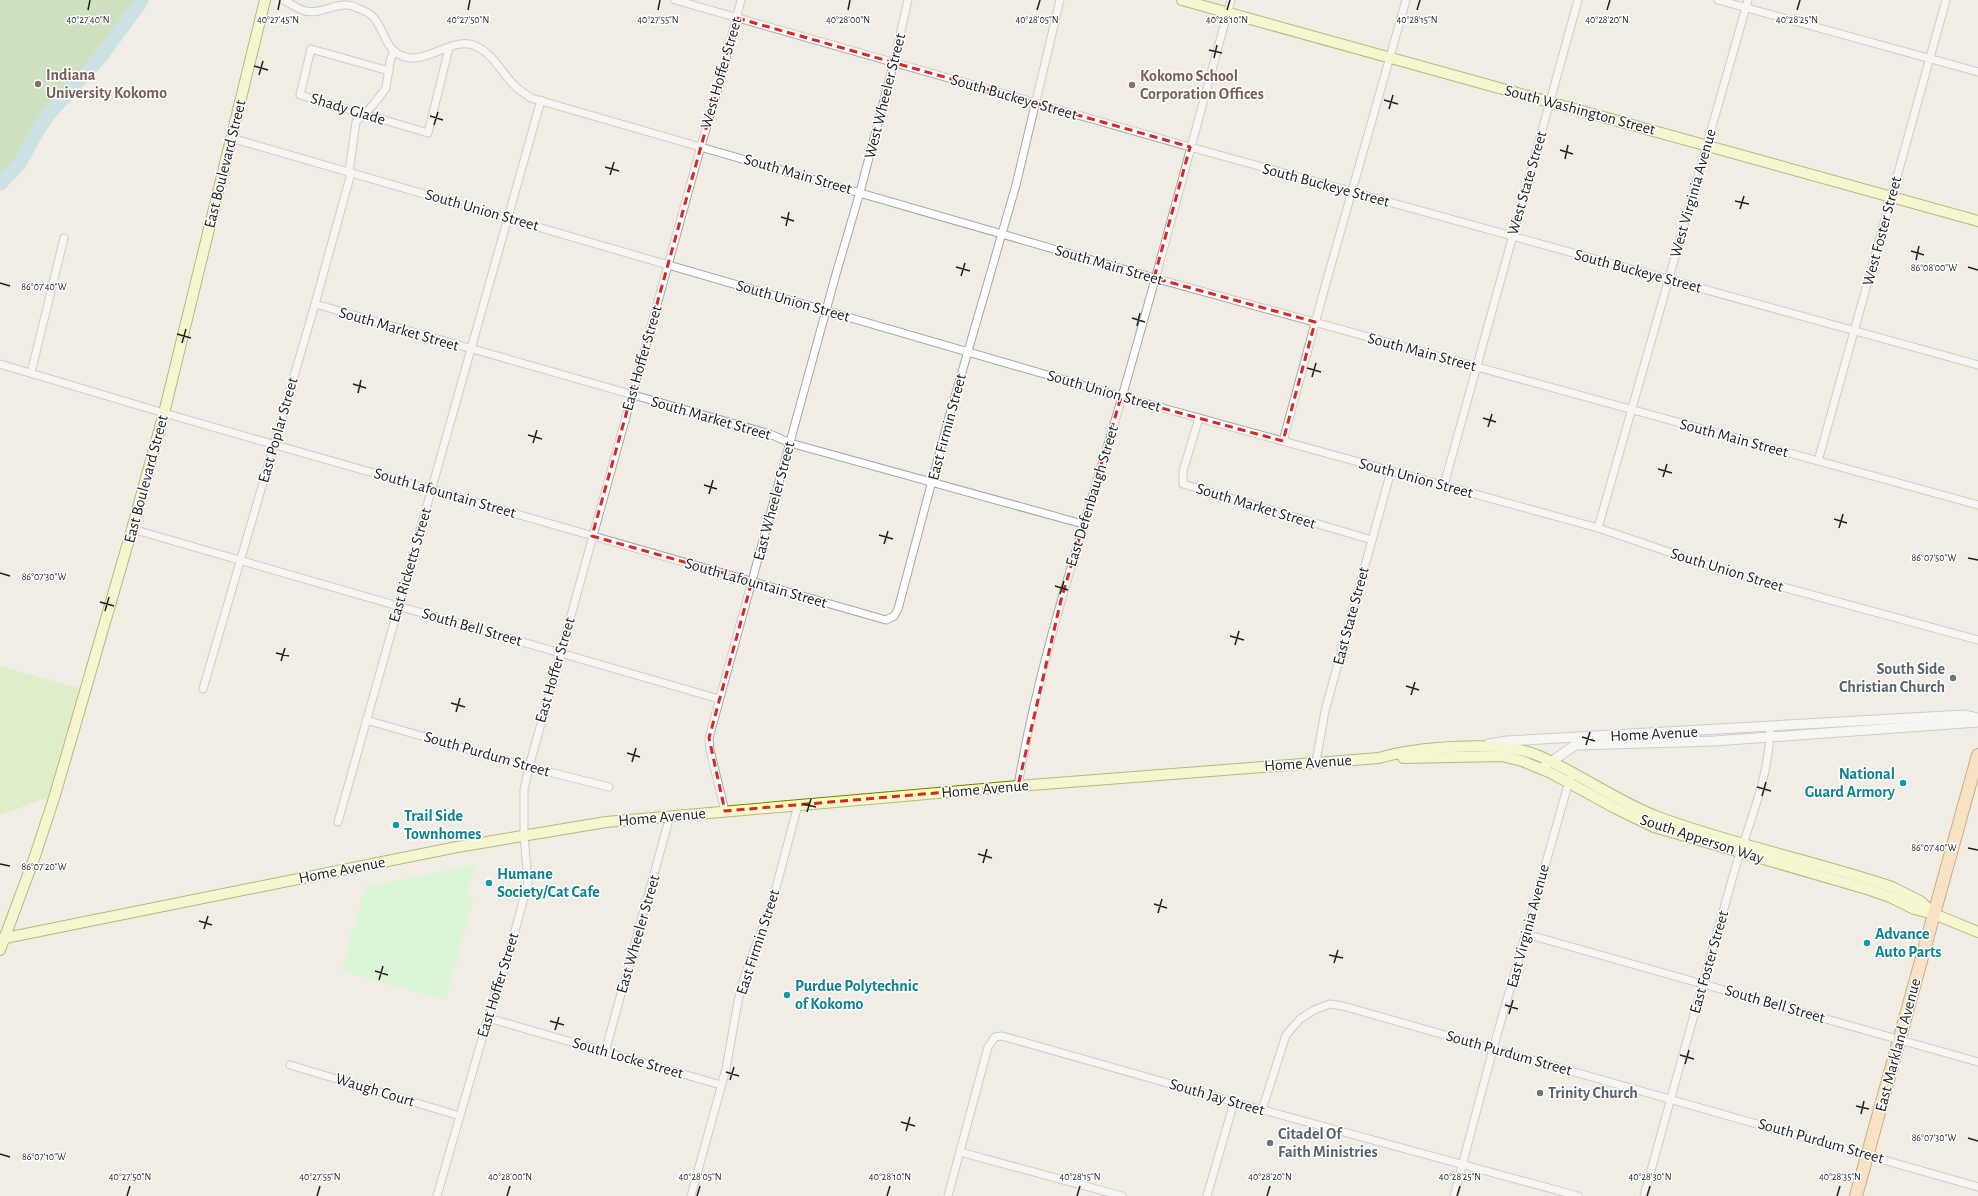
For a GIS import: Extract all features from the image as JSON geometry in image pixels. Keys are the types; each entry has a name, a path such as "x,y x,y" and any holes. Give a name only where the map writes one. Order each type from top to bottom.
{"main road":[{"name":"East Boulevard Street","path":"0,950 2,938 35,856 55,795 132,529 164,413 266,0"},
{"name":"South Washington Street","path":"1182,0 1978,221"},
{"name":"Home Avenue","path":"2,938 524,835 606,822 1018,786 1379,758 1396,753 1476,746"},
{"name":"South Apperson Way","path":"1476,746 1522,750 1572,772 1657,817 1892,887 1920,901 1934,914"},
{"name":"East Markland Avenue","path":"1856,1196 1934,914 1974,787 1978,755"},
{"name":"South Apperson Way","path":"1379,758 1502,756 1522,761 1541,768 1615,808 1654,826 1740,853 1870,890 1890,897 1914,909 1934,914 1978,932"}],"street":[{"path":"283,0 305,11 319,12 343,4 368,13 374,17 388,44 394,51"},
{"name":"South Buckeye Street","path":"675,0 1190,147 1978,365"},
{"name":"West Hoffer Street","path":"701,146 741,0"},
{"name":"West Wheeler Street","path":"860,192 894,62 908,0"},
{"name":"East Firmin Street","path":"890,618 898,609 968,352 1002,234 1036,103 1060,0"},
{"name":"East Defenbaugh Street","path":"1018,786 1032,714 1061,600 1122,397 1231,0"},
{"path":"1283,441 1406,0"},
{"name":"West State Street","path":"1476,367 1551,102 1578,0"},
{"path":"1718,0 1978,72"},
{"name":"West Virginia Avenue","path":"1632,410 1748,0"},
{"name":"West Foster Street","path":"1818,461 1946,0"},
{"name":"South Main Street","path":"394,51 404,57 416,58 463,44 475,46 493,58 515,86 531,98 1154,278 1978,505"},
{"name":"Shady Glade","path":"389,71 310,49 300,95 428,133 449,48"},
{"name":"East Poplar Street","path":"203,688 239,560 275,444 350,177 349,172 353,133 356,122 373,105 386,88 390,61 394,51"},
{"name":"East Ricketts Street","path":"338,822 541,100"},
{"name":"South Union Street","path":"231,138 1122,397 1598,528 1731,573 1978,640"},
{"name":"East Hoffer Street","path":"437,1196 496,990 503,975 528,883 524,835 524,790 529,767 701,146"},
{"name":"East Wheeler Street","path":"725,811 710,750 709,738 860,192"},
{"path":"31,373 64,238"},
{"name":"South Market Street","path":"315,304 770,434 790,443 1083,524"},
{"name":"South Lafountain Street","path":"0,364 164,413 886,620 890,618"},
{"path":"1444,486 1476,367"},
{"path":"1598,528 1632,410"},
{"name":"South Market Street","path":"1199,418 1183,471 1183,484 1372,540"},
{"name":"East State Street","path":"1316,762 1326,711 1391,471"},
{"name":"South Bell Street","path":"132,529 719,699"},
{"name":"Home Avenue","path":"1541,768 1575,745 1664,744 1770,732 1964,715 1978,718"},
{"name":"South Purdum Street","path":"366,720 529,767 609,787"},
{"name":"Home Avenue","path":"1476,746 1507,741 1770,732 1978,722"},
{"name":"East Foster Street","path":"1644,1196 1740,853 1767,766 1770,732"},
{"name":"East Virginia Avenue","path":"1454,1196 1493,1049 1572,772"},
{"name":"East Firmin Street","path":"691,1196 726,1069 744,975 773,899 798,805"},
{"name":"East Wheeler Street","path":"605,1052 670,816"},
{"name":"South Bell Street","path":"1526,934 1978,1062"},
{"name":"South Purdum Street","path":"1262,1110 1286,1035 1300,1019 1322,1006 1330,1004 1343,1006 1978,1186"},
{"name":"South Locke Street","path":"488,1018 722,1085"},
{"name":"South Jay Street","path":"960,1152 988,1047 995,1038 1002,1036 1262,1110 1578,1196"},
{"name":"Waugh Court","path":"290,1064 460,1116"},
{"path":"1207,1196 1234,1102"},
{"path":"948,1196 960,1152 1122,1196"}],"highlighted area":[{"path":"737,18 1190,147 1154,278 1315,322 1283,441 1121,397 1061,600 1018,786 725,811 709,738 752,581 592,536"}],"green space":[{"name":"Indiana University Kokomo","path":"0,0 142,0 103,54 48,115 20,163 0,184"},
{"path":"0,666 86,690 55,795 0,815"},
{"path":"476,865 467,895 474,897 445,1000 342,971 365,887"}],"waterway":[{"path":"0,184 20,163 48,115 103,54 142,0"}],"place":[{"name":"Indiana University Kokomo","path":"38,84"},
{"name":"Kokomo School Corporation Offices","path":"1132,85"},
{"name":"South Side Christian Church","path":"1953,678"},
{"name":"National Guard Armory","path":"1903,783"},
{"name":"Trail Side Townhomes","path":"396,825"},
{"name":"Humane Society/Cat Cafe","path":"489,883"},
{"name":"Advance Auto Parts","path":"1867,943"},
{"name":"Purdue Polytechnic of Kokomo","path":"787,995"},
{"name":"Trinity Church","path":"1540,1093"},
{"name":"Citadel Of Faith Ministries","path":"1270,1143"}]}
